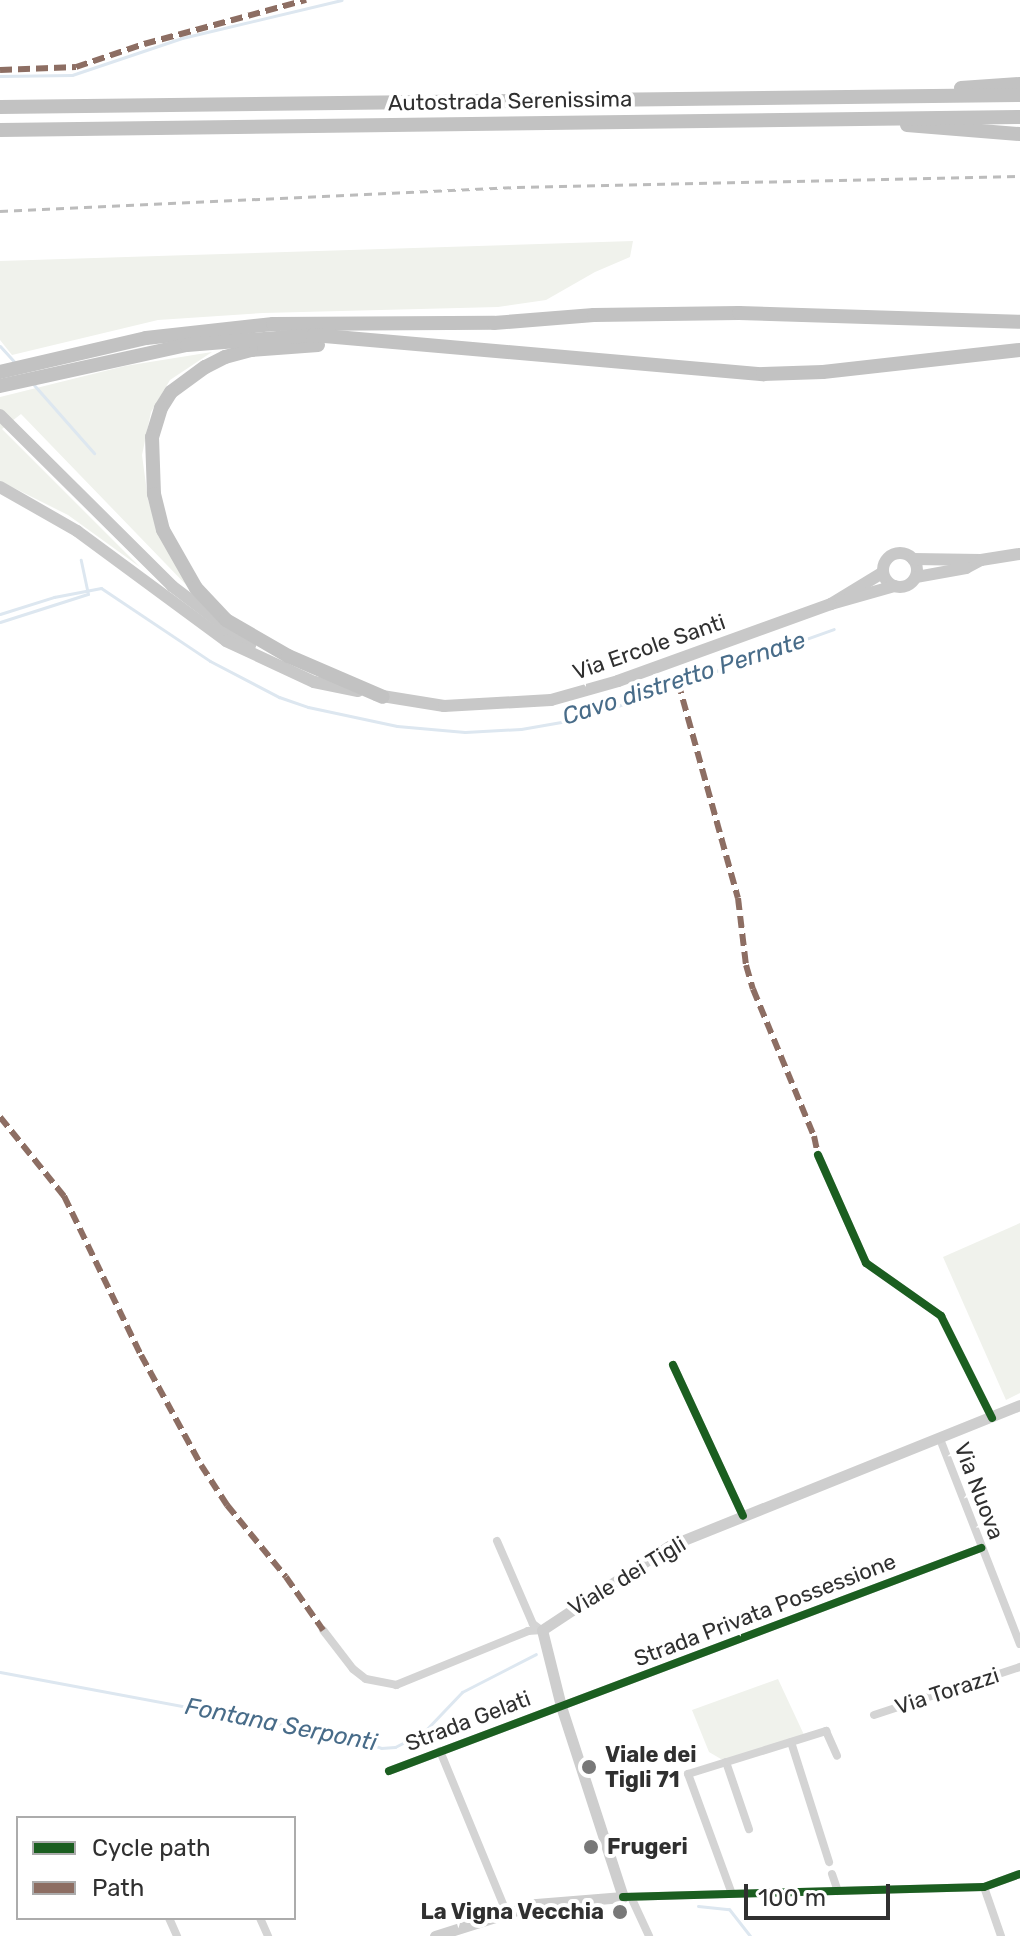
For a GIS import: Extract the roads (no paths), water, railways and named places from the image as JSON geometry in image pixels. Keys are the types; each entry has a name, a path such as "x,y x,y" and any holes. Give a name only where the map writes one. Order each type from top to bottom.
{"highway":[{"path":"918,96 981,85 1020,84"},
{"name":"Autostrada Serenissima","path":"0,107 1020,95"},
{"name":"Autostrada Serenissima","path":"0,130 1020,117"},
{"path":"867,119 931,129 1020,134"},
{"path":"0,386 19,373 146,338 273,324 494,323 594,315 739,313 1020,322"},
{"path":"19,373 238,339 313,335 763,374 823,372 1020,350"},
{"path":"383,697 288,656 226,620 196,588 163,530 150,462 152,437 161,408 171,392 205,367 251,350 393,341"}],"main road":[{"path":"1,416 172,586 215,622 289,666 383,697"},
{"path":"0,487 77,531 226,641 314,682 383,697"},
{"path":"981,560 966,568 916,577 904,587 894,586 882,573 884,563 893,554 902,552 913,559 981,560 1020,554"},
{"path":"913,559 916,577"},
{"name":"Via Ercole Santi","path":"831,604 882,573"},
{"name":"Via Ercole Santi","path":"383,697 444,706 475,706 530,703 583,693 831,604 894,586"},
{"name":"Viale dei Tigli","path":"542,1630 669,1546 1020,1405"},
{"path":"542,1630 561,1706 618,1882 627,1897"},
{"path":"610,1896 618,1882"},
{"path":"435,1936 506,1911 557,1900 627,1897"}],"street":[{"path":"818,1155 866,1263 941,1316 992,1418"},
{"path":"673,1365 743,1516"},
{"name":"Via Nuova","path":"940,1439 1020,1644"},
{"path":"497,1541 533,1624 542,1630"},
{"name":"Strada Privata Possessione","path":"561,1706 981,1548"},
{"path":"323,1630 353,1669 366,1679 396,1685 528,1631 542,1630"},
{"name":"Via Torazzi","path":"874,1715 1020,1667"},
{"name":"Strada Gelati","path":"389,1771 561,1706"},
{"path":"732,1894 688,1774 826,1731 837,1756"},
{"path":"791,1742 829,1862"},
{"path":"440,1751 506,1911"},
{"path":"726,1762 749,1829"},
{"path":"832,1874 838,1891"},
{"path":"649,1936 627,1897 984,1887 1020,1874"},
{"path":"984,1887 1001,1936"}],"waterway":[{"name":"Cavo distretto Pernate","path":"0,76 72,75 182,38 342,0"},
{"name":"Cavo distretto Pernate","path":"0,346 16,364"},
{"name":"Cavo distretto Pernate","path":"34,385 94,453"},
{"name":"Cavo distretto Pernate","path":"0,622 88,594 81,560"},
{"name":"Cavo distretto Pernate","path":"0,614 54,597 101,588 210,661 279,697 308,707 397,726 465,732 521,729 584,718 834,629"},
{"name":"Fontana Serponti","path":"0,1672 346,1737 381,1748 395,1747 423,1733 462,1692 536,1654"},
{"name":"Fontana Serponti","path":"698,1906 729,1909 750,1936"}],"railway":[{"path":"0,211 517,187 1020,176"}],"place":[{"name":"Viale dei Tigli 71","path":"589,1767"},
{"name":"Frugeri","path":"591,1847"},
{"name":"La Vigna Vecchia","path":"620,1912"}]}
